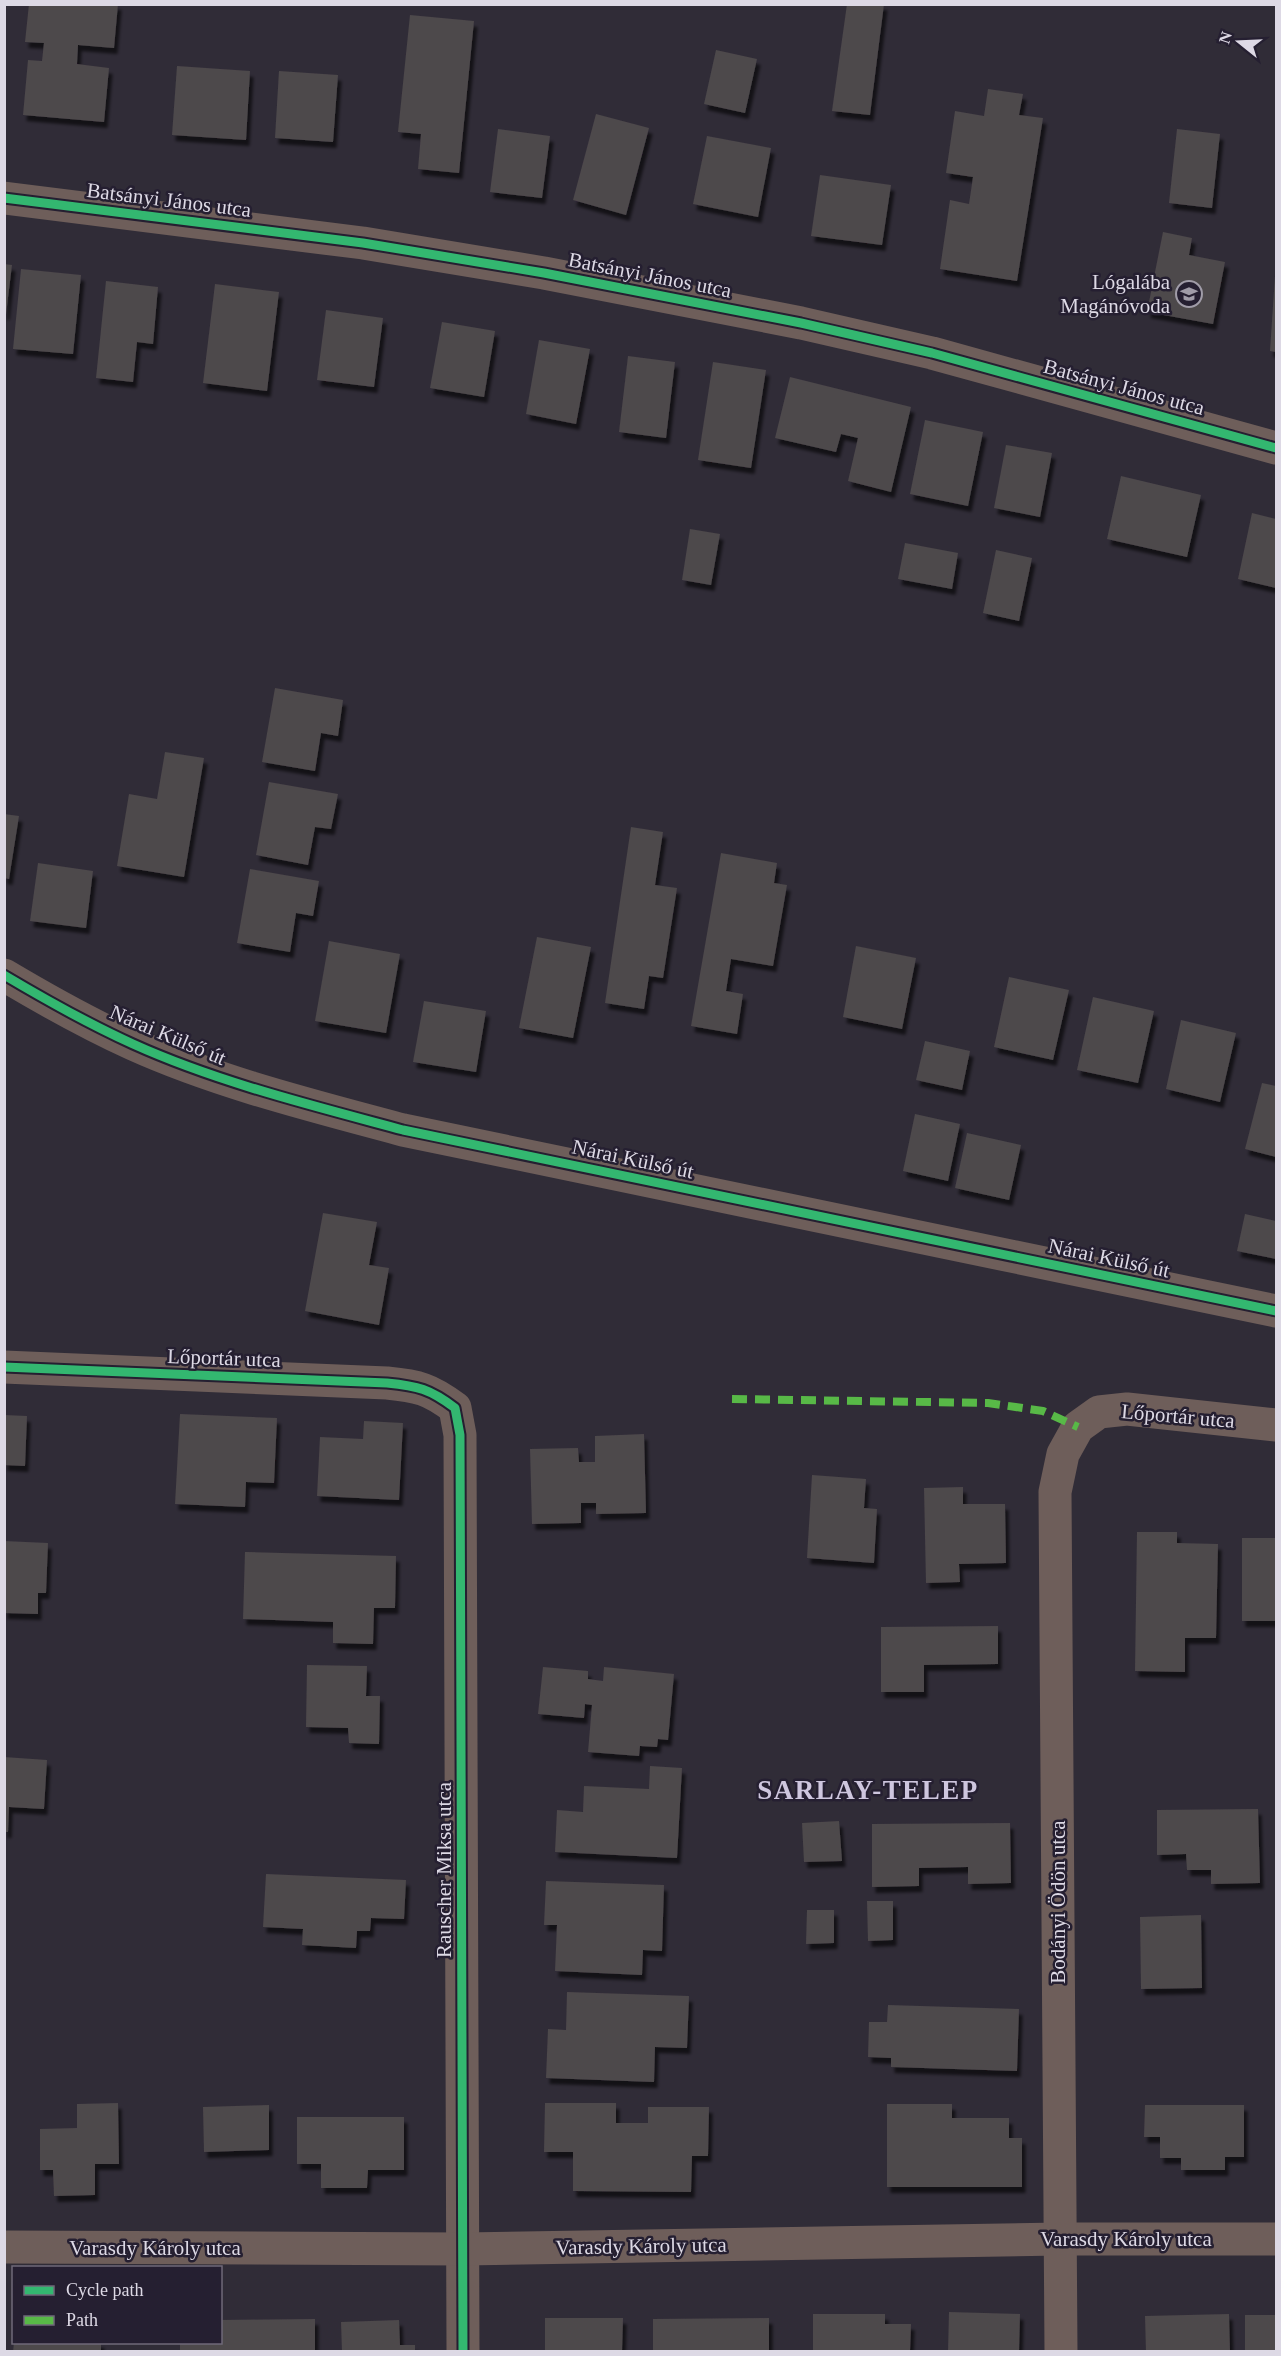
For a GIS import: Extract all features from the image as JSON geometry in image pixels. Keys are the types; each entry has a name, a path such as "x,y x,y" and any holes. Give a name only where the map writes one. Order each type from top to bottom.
{"street":[{"name":"Batsányi János utca","path":"4,198 363,243 544,273 766,316 932,353 1276,448"},
{"name":"Nárai Külső út","path":"4,975 37,995 145,1048 224,1078 310,1105 403,1130 1276,1311"},
{"name":"Lőportár utca","path":"4,1367 387,1383 417,1386 439,1396"},
{"name":"Rauscher Miksa utca","path":"439,1396 455,1408 460,1435 463,2352"},
{"name":"Lőportár utca","path":"1063,1454 1078,1426 1099,1412 1127,1409 1276,1425"},
{"name":"Bodányi Ödön utca","path":"1061,2352 1055,1492 1063,1454"},
{"name":"Varasdy Károly utca","path":"4,2247 464,2249 1060,2239 1276,2239"}],"building":[{"path":"29,4 118,4 114,48 78,45 77,64 109,68 104,122 23,115 28,60 42,61 44,43 25,42"},
{"path":"847,4 884,4 870,115 832,111"},
{"path":"410,15 474,21 459,173 418,169 421,134 398,132"},
{"path":"716,50 757,59 745,113 704,104"},
{"path":"177,66 250,71 246,140 172,135"},
{"path":"279,71 338,75 333,142 275,138"},
{"path":"988,89 1023,94 1019,115 1043,118 1017,281 940,269 950,200 969,204 973,177 946,173 955,111 984,116"},
{"path":"596,114 649,128 626,215 573,200"},
{"path":"498,129 550,136 542,198 490,192"},
{"path":"1177,129 1220,134 1212,208 1169,203"},
{"path":"707,136 771,148 758,217 693,204"},
{"path":"820,175 891,185 882,245 811,236"},
{"path":"1163,232 1192,238 1189,255 1225,262 1213,324 1147,312"},
{"path":"4,264 12,265 6,314 4,314"},
{"path":"21,269 81,275 73,354 13,349"},
{"path":"1276,276 1276,352 1270,351"},
{"path":"106,281 158,287 153,344 137,342 133,382 96,378"},
{"path":"215,284 279,292 267,391 203,383"},
{"path":"326,310 383,318 374,387 317,380"},
{"path":"442,322 495,331 484,397 430,388"},
{"path":"539,340 590,349 576,424 526,414"},
{"path":"628,356 675,362 666,438 619,432"},
{"path":"713,362 766,370 751,468 698,460"},
{"path":"790,377 911,407 891,492 848,481 858,438 841,434 836,452 775,438"},
{"path":"925,420 983,432 968,506 910,494"},
{"path":"1006,445 1052,453 1040,517 994,508"},
{"path":"1121,476 1201,495 1187,557 1107,539"},
{"path":"1252,513 1276,519 1276,588 1238,579"},
{"path":"690,529 720,534 711,585 682,580"},
{"path":"905,543 958,553 952,589 898,579"},
{"path":"996,550 1032,558 1019,621 983,613"},
{"path":"275,688 343,700 338,736 321,733 315,771 262,762"},
{"path":"165,752 204,758 184,877 117,866 129,794 157,799"},
{"path":"269,782 338,794 331,829 315,827 308,865 256,855"},
{"path":"4,814 19,816 9,879 4,878"},
{"path":"631,827 663,832 655,885 677,888 663,978 649,976 644,1009 605,1003"},
{"path":"721,853 777,863 774,883 787,885 773,966 731,959 726,991 743,994 737,1034 691,1026"},
{"path":"38,863 93,871 86,928 30,921"},
{"path":"250,869 319,881 313,916 296,913 290,952 237,943"},
{"path":"537,937 591,947 573,1038 519,1028"},
{"path":"329,941 400,954 386,1033 315,1021"},
{"path":"856,946 916,958 902,1029 843,1017"},
{"path":"1009,977 1069,990 1053,1060 994,1047"},
{"path":"1093,997 1154,1011 1138,1083 1077,1070"},
{"path":"424,1001 486,1011 476,1072 413,1062"},
{"path":"1181,1020 1236,1033 1220,1102 1166,1089"},
{"path":"925,1041 970,1051 962,1090 916,1080"},
{"path":"1262,1083 1276,1086 1276,1157 1245,1149"},
{"path":"915,1114 960,1124 948,1181 903,1171"},
{"path":"967,1133 1021,1145 1009,1200 955,1188"},
{"path":"323,1213 377,1222 369,1265 389,1268 379,1325 305,1311"},
{"path":"1245,1214 1276,1221 1276,1259 1237,1251"},
{"path":"180,1414 277,1418 274,1483 246,1482 245,1507 175,1504"},
{"path":"4,1415 27,1416 25,1466 4,1465"},
{"path":"364,1421 403,1423 399,1500 317,1496 320,1437 363,1439"},
{"path":"644,1434 646,1513 596,1514 596,1503 581,1503 581,1523 532,1524 530,1449 578,1448 579,1462 595,1462 595,1436"},
{"path":"812,1475 866,1479 864,1508 877,1509 874,1563 807,1558"},
{"path":"963,1487 963,1504 1005,1504 1006,1563 959,1564 960,1582 926,1583 924,1488"},
{"path":"1137,1532 1177,1532 1177,1543 1218,1544 1216,1638 1185,1638 1185,1672 1135,1671"},
{"path":"1242,1538 1276,1538 1276,1621 1242,1621"},
{"path":"4,1541 48,1543 46,1593 38,1593 38,1614 4,1613"},
{"path":"245,1552 396,1556 395,1608 374,1608 373,1644 333,1643 333,1622 243,1619"},
{"path":"998,1626 998,1664 924,1665 924,1692 881,1692 881,1627"},
{"path":"307,1665 367,1666 366,1696 380,1696 379,1744 349,1743 348,1728 306,1727"},
{"path":"543,1667 588,1671 588,1679 603,1681 604,1667 674,1674 668,1740 658,1739 657,1747 640,1746 639,1756 588,1752 592,1705 585,1704 584,1718 538,1714"},
{"path":"4,1757 47,1760 44,1809 9,1807 8,1832 4,1832"},
{"path":"650,1766 682,1768 677,1858 555,1852 557,1810 583,1812 584,1786 649,1789"},
{"path":"1258,1809 1260,1883 1211,1884 1211,1870 1187,1870 1186,1854 1157,1855 1157,1810"},
{"path":"839,1821 842,1861 804,1862 802,1823"},
{"path":"1010,1823 1011,1883 968,1884 968,1867 919,1868 919,1886 872,1887 872,1824"},
{"path":"266,1874 406,1880 404,1919 371,1918 370,1931 357,1931 356,1948 302,1945 303,1929 263,1927"},
{"path":"546,1881 664,1885 662,1951 643,1950 642,1975 555,1971 557,1925 544,1925"},
{"path":"867,1901 893,1901 893,1940 868,1941"},
{"path":"807,1910 834,1910 834,1943 806,1944"},
{"path":"1201,1915 1202,1988 1141,1989 1140,1917"},
{"path":"567,1992 689,1996 687,2048 655,2047 654,2082 546,2078 548,2029 566,2030"},
{"path":"888,2005 1019,2009 1017,2071 891,2067 891,2058 868,2057 869,2022 887,2022"},
{"path":"118,2103 119,2164 95,2164 95,2195 54,2196 53,2170 40,2170 40,2129 77,2128 77,2104"},
{"path":"545,2103 616,2103 616,2123 648,2123 648,2107 709,2107 708,2156 692,2156 691,2192 573,2191 573,2152 544,2152"},
{"path":"887,2104 952,2104 952,2118 1009,2118 1009,2138 1022,2138 1022,2187 887,2187"},
{"path":"269,2105 269,2150 204,2152 203,2107"},
{"path":"1145,2105 1244,2105 1244,2157 1225,2157 1225,2170 1181,2170 1181,2158 1160,2158 1160,2137 1144,2137"},
{"path":"297,2117 404,2117 404,2170 368,2170 367,2188 321,2188 321,2164 297,2164"},
{"path":"949,2312 1020,2314 1019,2352 948,2352"},
{"path":"813,2314 885,2314 885,2324 911,2324 910,2352 813,2352"},
{"path":"1229,2314 1230,2352 1146,2352 1145,2316"},
{"path":"1245,2315 1276,2315 1276,2352 1245,2352"},
{"path":"545,2318 623,2318 622,2352 545,2352"},
{"path":"769,2318 769,2352 653,2352 653,2319"},
{"path":"315,2319 315,2352 180,2352 180,2344 222,2344 222,2320"},
{"path":"399,2320 400,2345 415,2345 415,2352 342,2352 341,2322"},
{"path":"14,2344 101,2344 101,2352 13,2352"}],"marked path":[{"path":"732,1399 988,1403 1043,1411 1078,1427"}],"cycle path":[{"path":"4,198 363,243 544,273 801,323 932,353 1276,448"},
{"path":"4,975 84,1020 165,1058 232,1082 403,1130 1276,1311"},
{"path":"4,1367 387,1383 423,1390 438,1396 455,1408 460,1435 463,2352"}],"place":[{"name":"Lógalába Magánóvoda","path":"1189,294"}],"district":[{"name":"SARLAY-TELEP","path":"868,1790"}]}
